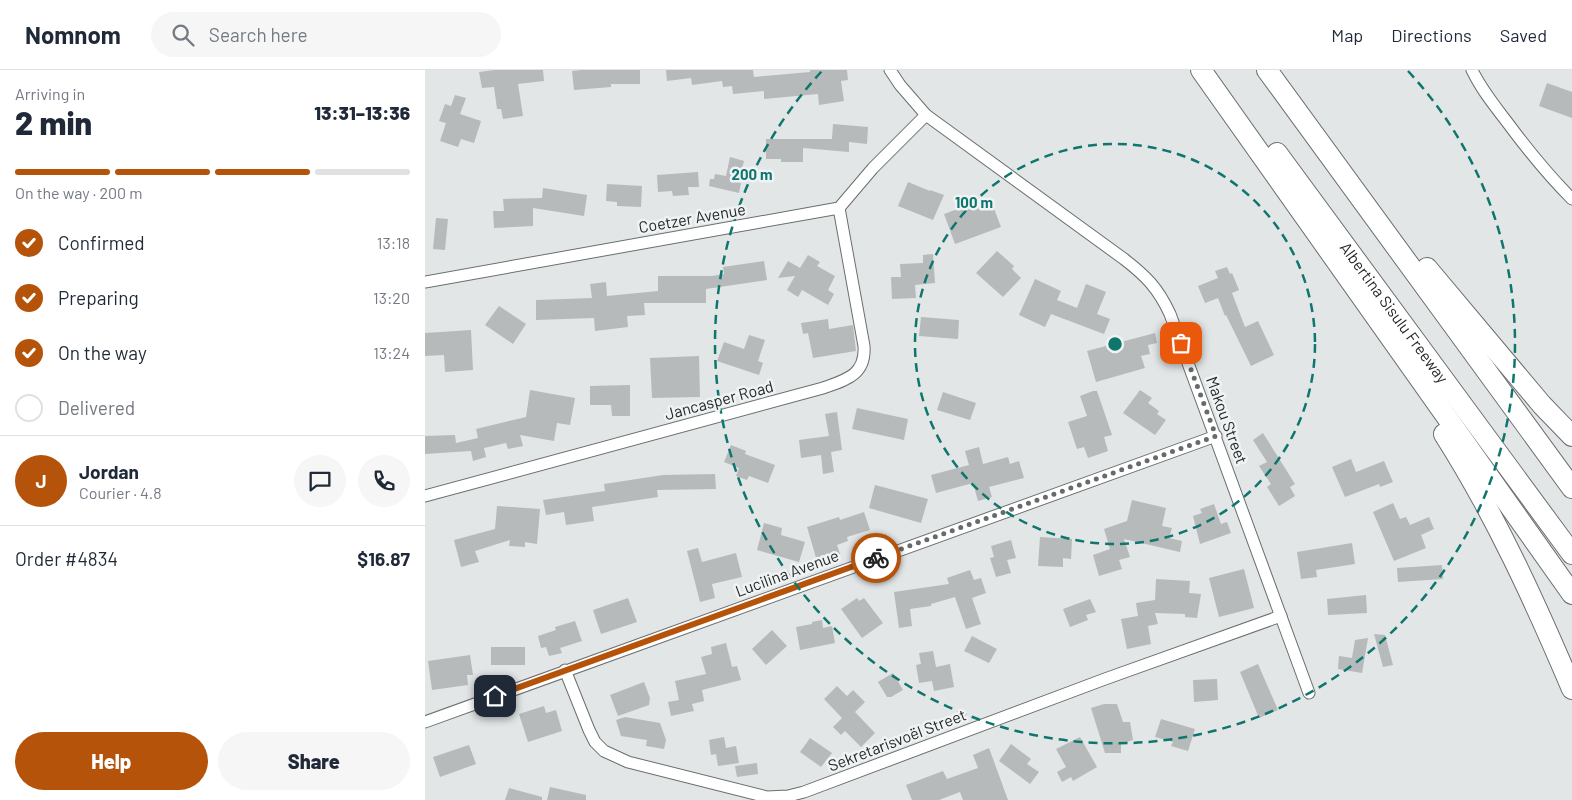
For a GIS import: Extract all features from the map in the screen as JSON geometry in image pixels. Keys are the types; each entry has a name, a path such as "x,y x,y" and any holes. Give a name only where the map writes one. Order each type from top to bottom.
{"highway":[{"path":"1201,70 1572,594"},
{"name":"Albertina Sisulu Freeway","path":"1216,70 1572,554"},
{"path":"1267,70 1572,488"},
{"path":"1349,182 1368,199 1542,405 1572,436"},
{"path":"1313,227 1337,271 1452,448 1482,499 1532,598 1572,689"}],"street":[{"name":"Makou Street","path":"890,70 900,85 926,115 1124,259 1148,279 1163,298 1171,314 1309,693"},
{"path":"1472,70 1485,92 1529,151 1548,175 1572,199"},
{"path":"839,208 873,168 926,115"},
{"name":"Coetzer Avenue","path":"425,282 839,208"},
{"name":"Jancasper Road","path":"425,496 823,388 852,376 863,363 865,356 839,208"},
{"name":"Lucilina Avenue","path":"425,722 1216,436"},
{"name":"Sekretarisvoël Street","path":"565,670 589,730 595,742 604,751 628,762 767,797 778,797 804,792 1105,679 1281,616"}],"building":[{"path":"543,70 544,81 518,84 523,116 503,119 501,109 497,109 494,87 482,88 479,72"},
{"path":"640,70 640,84 611,84 611,87 574,90 572,71"},
{"path":"666,70 753,70 754,77 810,72 810,70 847,70 848,80 841,81 844,101 819,105 818,94 764,99 764,91 733,94 732,86 723,87 722,81 692,85 691,78 667,81"},
{"path":"1547,83 1572,92 1572,118 1539,106"},
{"path":"455,95 466,98 460,114 481,121 474,143 461,139 458,147 440,141 446,123 439,121 445,104 451,106"},
{"path":"833,124 868,127 867,144 849,142 849,152 803,148 803,162 781,162 781,159 766,159 766,139 832,139"},
{"path":"730,157 744,161 738,182 741,183 739,193 709,186 710,179 714,179 715,174 726,176"},
{"path":"698,172 699,187 688,187 689,195 673,196 672,191 658,192 657,175"},
{"path":"908,182 944,195 933,220 898,206"},
{"path":"607,184 642,186 641,207 617,206 617,202 606,201"},
{"path":"543,188 587,195 584,216 533,208 533,226 494,228 493,211 504,211 503,199 542,198"},
{"path":"977,202 980,210 993,206 1001,227 955,244 944,214"},
{"path":"436,218 448,219 445,250 433,249"},
{"path":"997,251 1014,266 1012,269 1021,278 1003,297 976,273"},
{"path":"933,254 935,283 915,285 916,298 892,299 891,277 901,277 900,264 923,263 923,255"},
{"path":"808,255 820,262 817,266 835,276 828,290 834,294 828,305 802,290 798,297 787,290 795,276 778,278 788,261 800,268"},
{"path":"764,261 767,280 706,289 706,303 644,303 645,315 627,316 628,327 595,331 594,318 536,320 536,300 592,298 590,284 606,282 607,296 658,291 658,276 712,276 724,274 723,267"},
{"path":"1227,267 1230,274 1232,273 1239,290 1232,293 1245,327 1258,321 1274,355 1251,366 1225,316 1218,298 1205,303 1198,286 1218,278 1215,271"},
{"path":"1035,279 1061,291 1057,300 1077,308 1086,284 1106,292 1097,314 1110,319 1104,334 1051,314 1045,327 1019,315"},
{"path":"499,306 526,324 513,344 485,325"},
{"path":"921,317 959,320 958,339 919,336"},
{"path":"828,319 829,329 853,325 856,351 813,358 808,333 803,334 801,323"},
{"path":"471,330 473,370 445,372 444,355 425,356 425,333"},
{"path":"1155,333 1157,343 1148,345 1150,354 1141,356 1145,368 1096,382 1087,351"},
{"path":"749,335 765,340 758,361 763,363 759,375 717,361 724,342 744,349"},
{"path":"699,356 700,397 652,398 650,358"},
{"path":"630,385 630,416 612,416 611,405 590,405 590,386"},
{"path":"530,390 575,398 570,425 557,423 554,441 520,435 523,446 508,449 506,443 484,448 486,457 473,461 471,451 425,454 425,436 455,435 456,443 478,438 476,429 526,417"},
{"path":"1140,390 1152,398 1148,403 1159,411 1157,414 1166,420 1155,435 1123,413"},
{"path":"1097,391 1112,435 1104,437 1108,451 1088,458 1084,447 1077,449 1068,422 1087,416 1080,396"},
{"path":"943,392 976,403 970,420 937,410"},
{"path":"857,408 908,419 904,440 852,429"},
{"path":"837,412 842,450 831,452 834,472 823,474 821,455 801,458 799,440 829,436 825,414"},
{"path":"1263,433 1295,484 1290,487 1295,496 1279,506 1267,487 1271,484 1259,466 1267,462 1253,440"},
{"path":"731,445 746,451 745,454 775,465 768,483 749,476 747,480 736,476 739,468 724,462"},
{"path":"979,447 983,464 1008,457 1010,464 1019,461 1024,478 989,487 992,497 978,501 973,483 936,493 931,475 969,465 965,451"},
{"path":"1351,459 1356,472 1384,461 1393,482 1380,487 1379,484 1345,497 1332,467"},
{"path":"715,474 716,489 657,490 658,497 592,507 594,521 566,525 564,512 546,515 543,500 605,491 604,484 663,475"},
{"path":"875,485 928,499 921,523 869,508"},
{"path":"1132,500 1166,508 1162,526 1172,528 1169,538 1182,541 1180,552 1124,539 1130,557 1119,560 1122,569 1099,576 1093,555 1110,549 1104,529 1127,521"},
{"path":"1393,503 1400,519 1406,517 1410,525 1429,517 1434,529 1421,535 1426,548 1394,561 1373,512"},
{"path":"1214,504 1221,524 1227,522 1231,533 1200,544 1193,516 1202,513 1200,509"},
{"path":"497,506 540,509 537,544 525,542 525,547 509,546 510,540 475,551 479,562 461,567 454,540 495,529"},
{"path":"864,512 870,530 847,537 848,541 837,545 840,554 817,561 807,527 839,517 840,520"},
{"path":"764,523 782,528 781,535 805,542 799,562 757,550"},
{"path":"1040,537 1072,539 1071,559 1063,558 1063,567 1038,566"},
{"path":"1011,540 1016,558 1007,560 1011,573 996,577 990,558 994,557 991,546"},
{"path":"1352,543 1355,564 1316,570 1317,577 1301,579 1297,552"},
{"path":"698,548 702,562 736,553 742,577 712,584 715,598 700,602 687,551"},
{"path":"1442,565 1443,579 1398,582 1397,568"},
{"path":"1244,569 1254,608 1219,617 1209,578"},
{"path":"970,570 974,580 981,578 986,593 972,598 981,624 966,629 955,597 931,604 931,606 910,609 912,626 899,628 894,592 949,584 947,578"},
{"path":"1156,579 1190,581 1189,593 1201,594 1197,618 1185,617 1185,614 1155,613 1158,624 1148,626 1151,644 1127,649 1121,619 1138,616 1136,603 1155,600"},
{"path":"1366,595 1367,613 1328,615 1327,599"},
{"path":"628,598 637,622 601,634 593,610"},
{"path":"857,598 859,601 864,598 883,623 862,638 841,609"},
{"path":"1090,599 1096,612 1086,615 1088,620 1070,627 1063,609"},
{"path":"822,620 823,628 832,626 835,643 800,650 796,627"},
{"path":"575,621 582,641 560,648 562,653 549,656 546,647 541,648 538,636 556,630 555,627"},
{"path":"772,630 787,646 766,665 752,649"},
{"path":"1374,634 1385,635 1393,665 1383,667"},
{"path":"972,636 997,649 989,663 964,651"},
{"path":"1368,638 1362,673 1338,669 1339,656 1352,658 1355,640"},
{"path":"726,643 732,667 737,666 741,680 702,690 704,701 692,704 694,711 671,716 668,702 679,700 675,681 706,674 701,657 712,654 711,647"},
{"path":"491,647 525,647 525,665 491,665"},
{"path":"933,651 936,667 950,664 954,687 934,691 932,681 919,683 916,665 921,664 919,653"},
{"path":"470,655 473,675 467,675 468,685 432,690 428,661"},
{"path":"1258,664 1278,710 1259,718 1240,672"},
{"path":"893,673 903,690 891,697 887,697 878,682"},
{"path":"1217,679 1218,700 1194,702 1193,680"},
{"path":"644,682 650,698 649,705 618,716 610,695"},
{"path":"837,686 847,696 853,690 865,702 855,712 875,733 861,747 845,731 841,735 833,727 842,718 824,699"},
{"path":"1104,704 1117,704 1123,722 1130,722 1133,740 1121,744 1121,753 1105,753 1091,708"},
{"path":"544,706 546,713 556,710 562,731 528,742 519,714"},
{"path":"625,717 660,723 666,740 664,749 646,746 647,740 621,736 616,720"},
{"path":"1161,719 1195,729 1188,751 1171,746 1173,742 1155,737"},
{"path":"724,737 726,748 736,746 739,763 718,766 716,754 711,755 709,740"},
{"path":"1080,737 1097,767 1073,781 1071,777 1062,782 1057,772 1066,767 1056,749"},
{"path":"810,738 832,753 821,767 800,752"},
{"path":"1011,744 1031,759 1027,764 1039,772 1030,784 999,761"},
{"path":"469,745 476,764 440,777 433,757"},
{"path":"989,748 1008,800 963,800 960,792 939,800 912,800 906,785 943,771 947,779 978,768 973,755"},
{"path":"757,763 758,774 737,777 735,766"},
{"path":"550,787 586,795 586,800 547,800"},
{"path":"509,788 542,797 542,800 505,800"}],"way so far":[{"path":"876,558 1216,436 1181,343"}],"route":[{"path":"495,696 876,558"}]}
